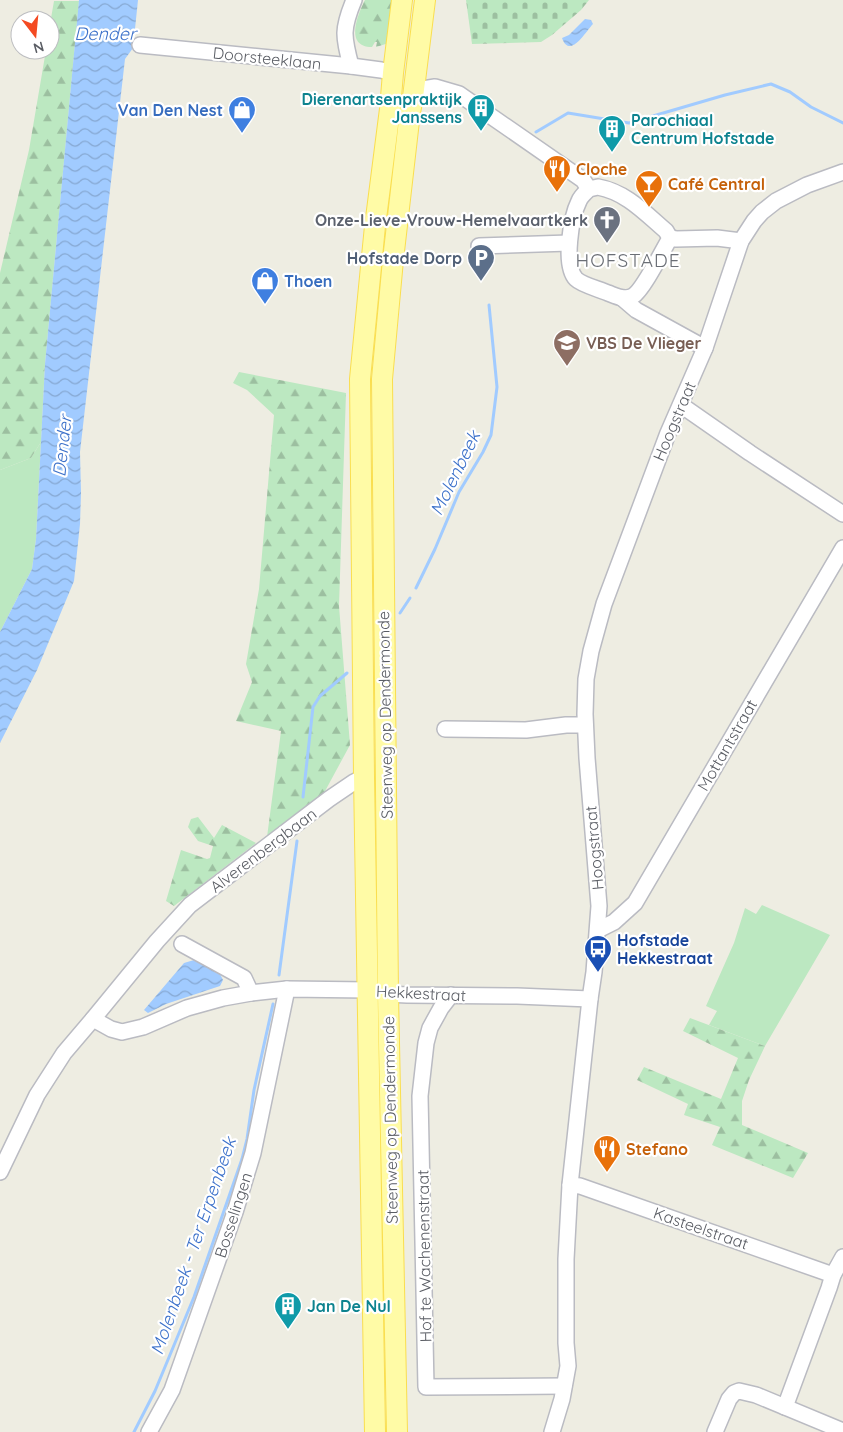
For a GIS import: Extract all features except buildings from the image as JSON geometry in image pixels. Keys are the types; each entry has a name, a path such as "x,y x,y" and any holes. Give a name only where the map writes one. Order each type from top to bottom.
{"main road":[{"name":"Steenweg op Dendermonde","path":"376,1432 364,777 360,379 375,226 390,109 392,72 402,0"},
{"name":"Steenweg op Dendermonde","path":"397,1432 388,994 382,379 393,260 425,0"},
{"path":"392,72 398,73 409,70 413,66 419,48"},
{"path":"392,72 401,82 411,105"}],"street":[{"path":"351,66 344,32 354,0"},
{"name":"Doorsteeklaan","path":"140,45 351,66 392,72"},
{"path":"411,105 423,89 435,87 459,94 586,184 607,189 631,201 666,231 670,238"},
{"name":"Hoogstraat","path":"590,999 599,906 585,725 586,679 591,651 604,604 668,433 705,348 741,241 759,216 776,201 807,185 843,172"},
{"path":"586,184 570,234 569,261 572,273 578,280 622,298 636,310 705,348"},
{"path":"670,238 717,238 741,241"},
{"path":"622,298 631,298 640,289 670,238"},
{"path":"479,246 569,243"},
{"path":"681,405 843,514"},
{"name":"Mottantstraat","path":"598,930 614,922 634,903 843,548"},
{"path":"445,728 526,730 566,725 585,725"},
{"name":"Alverenbergbaan","path":"93,1019 166,930 190,905 329,799 364,777"},
{"path":"182,944 244,978 251,993"},
{"name":"Hekkestraat","path":"93,1019 111,1029 122,1032 143,1026 187,1008 223,998 287,989 368,990 388,994 590,999"},
{"name":"Bosselingen","path":"149,1432 172,1390 253,1154 287,989"},
{"name":"Hof te Wachenenstraat","path":"451,995 430,1028 426,1043 420,1096 426,1387 564,1386"},
{"path":"552,1432 568,1366 566,1343 566,1258 570,1186 590,999"},
{"path":"0,1172 37,1095 64,1053 93,1019"},
{"name":"Kasteelstraat","path":"570,1186 580,1186 833,1275"},
{"path":"785,1407 833,1275 843,1257"},
{"path":"715,1432 729,1399 734,1393 739,1391 756,1395 843,1431"}],"green space":[{"path":"365,0 397,0 392,42 376,47 377,42 375,42 372,47 363,46 358,42 355,29"},
{"path":"466,0 589,0 581,10 541,42 472,44"},
{"path":"54,1 79,1 45,364 41,442 31,458 0,470 0,273 29,150 44,60 60,60 60,10 52,10"},
{"path":"239,372 346,393 339,606 350,745 324,793 267,837 281,731 236,721 252,682 246,664 259,589 274,415 247,390 233,383"},
{"path":"41,442 36,539 32,569 0,632 0,470 31,458"},
{"path":"198,817 214,838 222,825 256,843 174,906 166,901 181,850 207,859 210,858 213,846 198,841 188,827 191,819"},
{"path":"762,905 830,935 765,1046 709,1025 717,1011 706,1006 734,943 745,908 756,914"},
{"path":"690,1018 765,1046 749,1080 742,1101 742,1125 808,1153 793,1178 712,1145 720,1127 684,1115 688,1104 637,1080 644,1067 721,1099 738,1058 683,1031"}],"water":[{"name":"Dender","path":"79,0 138,0 133,48 125,59 80,452 80,524 74,581 37,670 0,743 0,632 32,569 36,539 45,364"},
{"path":"585,19 591,20 593,24 578,42 569,46 565,44 562,38 569,35"},
{"path":"194,960 220,974 223,980 220,986 166,1004 148,1013 144,1010 184,963"}],"waterway":[{"path":"536,132 568,113 629,123 725,95 771,84 790,92 811,107 843,123"},
{"name":"Molenbeek","path":"416,588 459,492 491,435 497,387 489,305"},
{"name":"Molenbeek","path":"400,613 410,598"},
{"name":"Molenbeek - Ter Erpenbeek","path":"303,797 313,707 320,696 347,673"},
{"name":"Molenbeek - Ter Erpenbeek","path":"279,975 297,841"},
{"name":"Molenbeek - Ter Erpenbeek","path":"134,1432 155,1391 194,1297 242,1159 254,1090 273,1004"}],"place":[{"name":"Dierenartsenpraktijk Janssens","path":"481,132"},
{"name":"Van Den Nest","path":"242,134"},
{"name":"Parochiaal Centrum Hofstade","path":"612,153"},
{"name":"Cloche","path":"557,193"},
{"name":"Café Central","path":"649,208"},
{"name":"Onze-Lieve-Vrouw-Hemelvaartkerk","path":"607,244"},
{"name":"Hofstade Dorp","path":"481,282"},
{"name":"Thoen","path":"265,305"},
{"name":"VBS De Vlieger","path":"567,367"},
{"name":"Hofstade Hekkestraat","path":"598,973"},
{"name":"Stefano","path":"607,1173"},
{"name":"Jan De Nul","path":"288,1330"}],"district":[{"name":"HOFSTADE","path":"628,260"}]}
